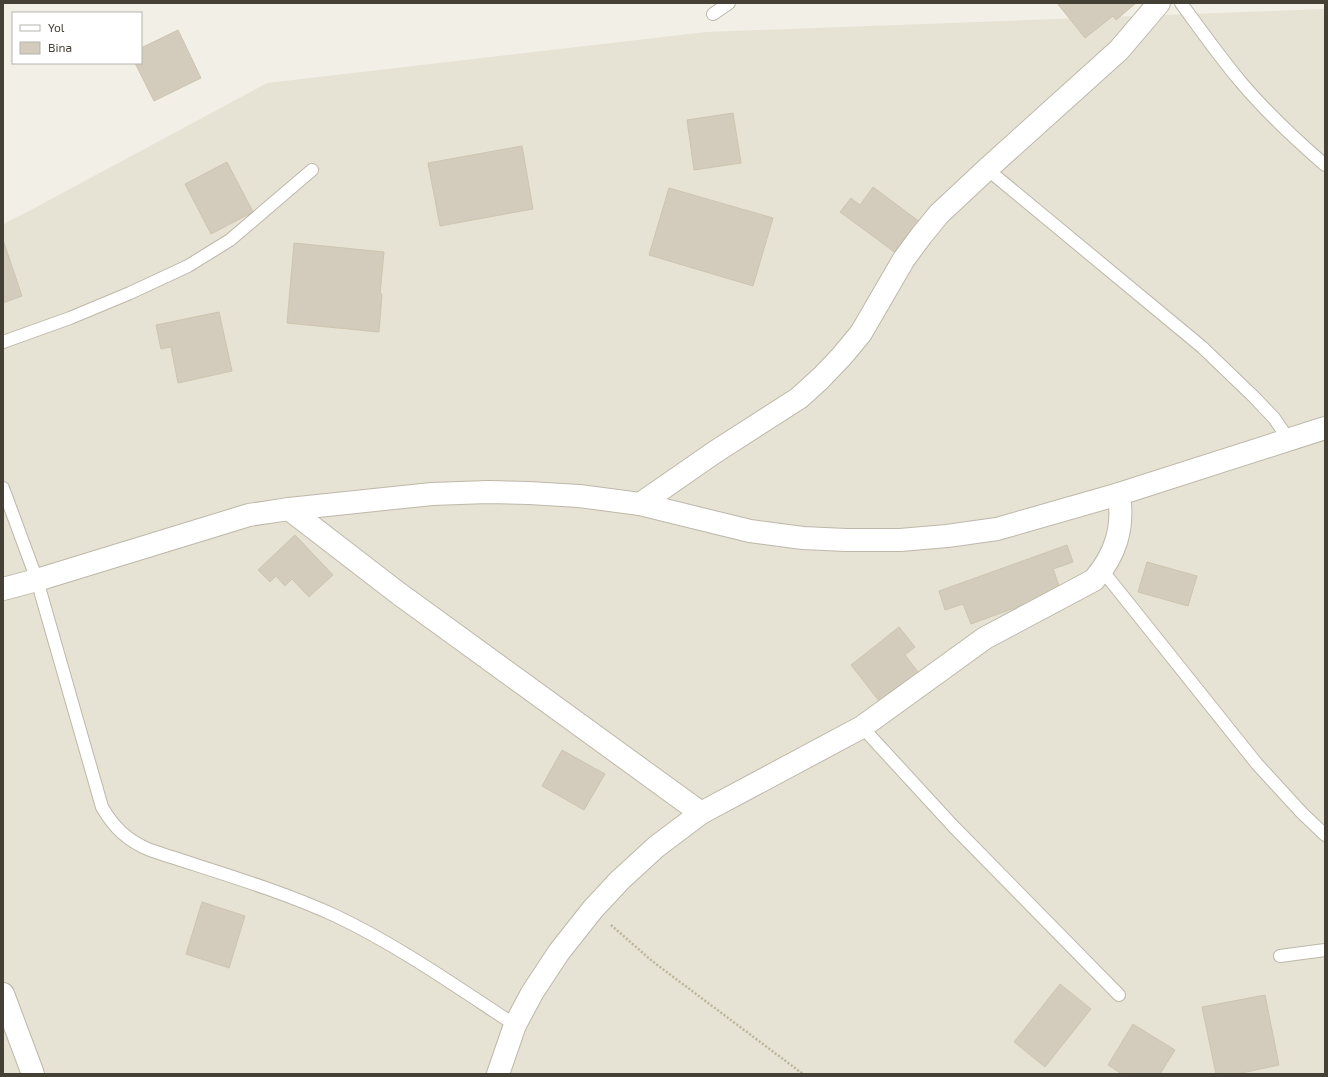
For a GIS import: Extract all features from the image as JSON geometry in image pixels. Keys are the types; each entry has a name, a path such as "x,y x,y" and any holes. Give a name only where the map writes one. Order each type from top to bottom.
{"street":[{"path":"640,504 715,452 799,398 821,378 861,333 904,259 939,214 987,168 1119,50 1159,3"},
{"path":"3,589 249,515 290,508 432,494 488,492 579,496 640,504 750,531 803,538 900,540 947,536 997,529 1119,494 1325,428"},
{"path":"498,1074 515,1025 532,993 559,952 593,909 620,880 656,847 701,813 862,727 985,638 1094,580 1102,570 1111,554 1119,532 1122,511 1119,494"},
{"path":"290,508 398,594 701,813"},
{"path":"3,994 33,1074"}],"lane":[{"path":"714,14 730,3"},
{"path":"1181,3 1240,82 1288,132 1325,165"},
{"path":"987,168 1202,347 1274,418 1289,440"},
{"path":"3,342 77,315 188,266 230,240 312,170"},
{"path":"3,488 37,580 102,807 119,831 134,842 150,850 294,898 336,916 371,934 404,954 515,1025"},
{"path":"1102,570 1257,764 1297,808 1325,835"},
{"path":"862,727 952,826 1119,995"},
{"path":"1280,956 1325,950"}],"path":[{"path":"593,909 652,961 803,1074"}],"shaded area":[{"path":"1325,9 1325,1074 3,1074 3,224 267,83 706,32"}],"building":[{"path":"1057,3 1136,3 1116,20 1113,16 1085,38"},
{"path":"178,30 201,78 154,101 136,64 142,64 142,48"},
{"path":"733,113 741,163 694,170 687,120"},
{"path":"522,146 533,209 440,226 428,163"},
{"path":"227,162 253,212 211,234 185,184"},
{"path":"873,187 920,222 897,254 840,212 851,198 860,205"},
{"path":"669,188 773,218 753,286 649,255"},
{"path":"3,240 22,296 3,303"},
{"path":"294,243 384,252 380,294 382,294 379,332 287,323"},
{"path":"219,312 232,371 178,383 171,347 161,349 156,325"},
{"path":"295,535 333,575 309,597 292,579 285,586 276,576 270,582 258,570"},
{"path":"1067,545 1073,562 1053,569 1061,591 971,624 963,604 945,610 939,591"},
{"path":"1147,562 1197,576 1188,606 1138,592"},
{"path":"899,627 915,647 905,655 921,676 883,706 851,665"},
{"path":"562,750 605,774 584,810 542,786"},
{"path":"202,902 245,916 229,968 186,954"},
{"path":"1060,984 1091,1009 1045,1067 1014,1042"},
{"path":"1265,995 1279,1065 1237,1074 1216,1074 1202,1007"},
{"path":"1133,1024 1175,1050 1160,1074 1122,1074 1108,1065"}]}
